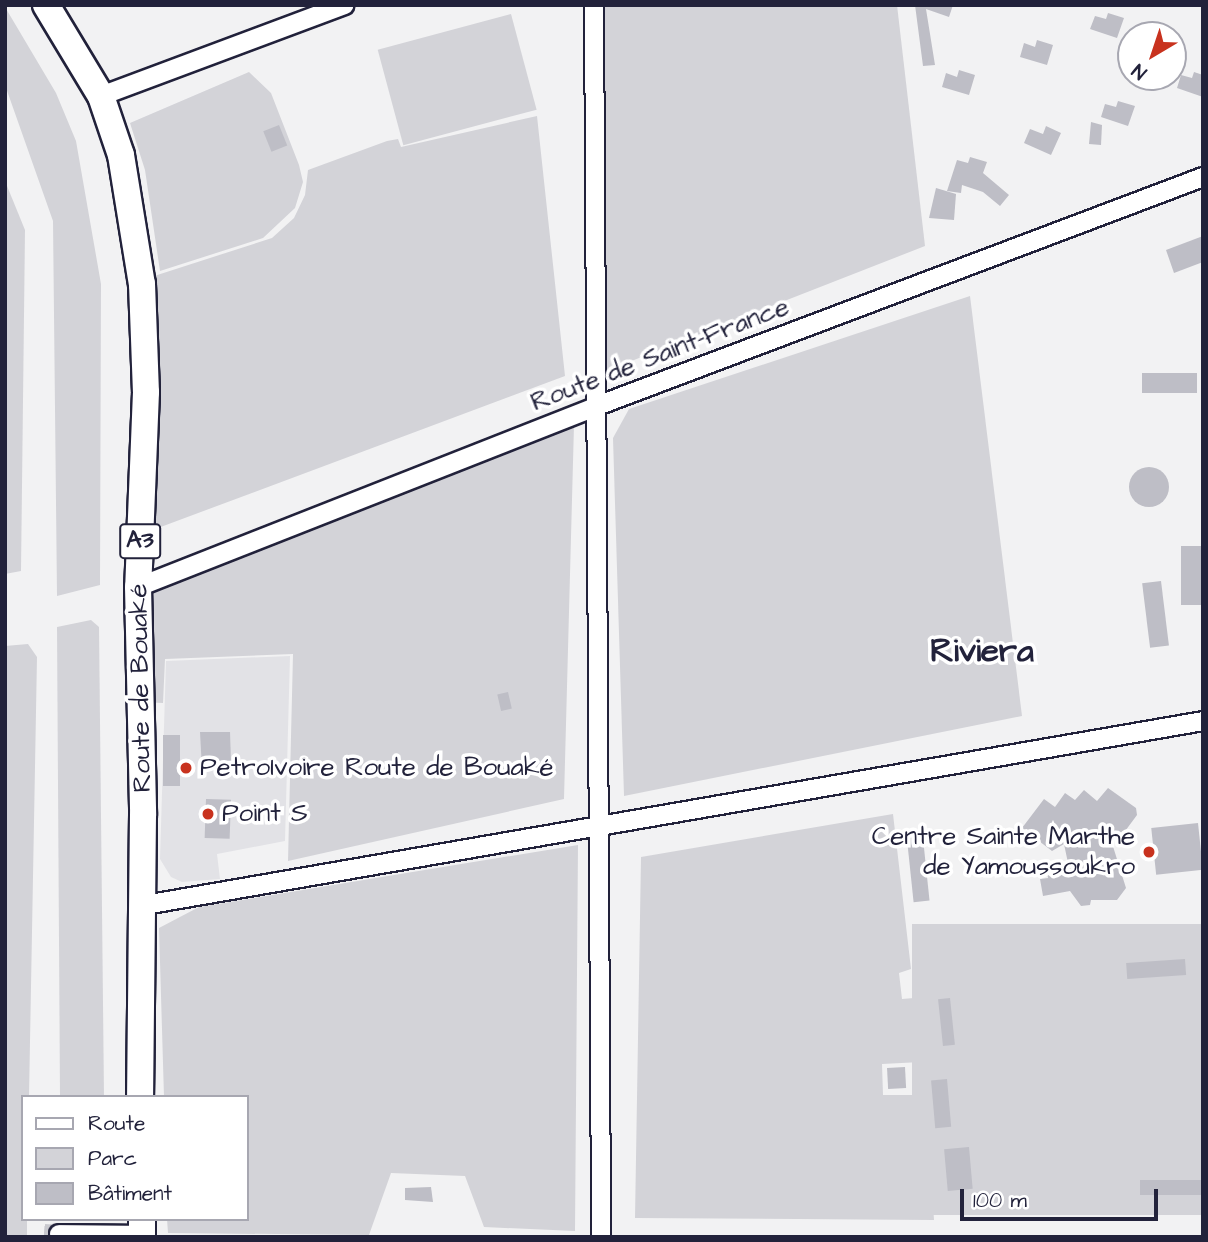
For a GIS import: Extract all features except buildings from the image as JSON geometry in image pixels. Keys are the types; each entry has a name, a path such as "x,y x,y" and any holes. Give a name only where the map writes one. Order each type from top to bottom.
{"highway":[{"name":"Route de Bouaké","path":"46,5 101,96 121,155 142,284 146,392 138,587 143,815 139,906 140,1095"}],"street":[{"path":"101,96 345,5"},
{"path":"594,5 601,1237"},
{"name":"Route de Saint-France","path":"138,587 597,406 1203,177"},
{"path":"139,906 1203,721"},
{"path":"60,1234 142,1230"}],"shaded area":[{"path":"290,656 285,841 217,854 220,879 182,882 171,877 160,859 166,661"}],"green space":[{"path":"603,5 897,5 925,246 606,371"},
{"path":"5,7 56,93 76,141 101,284 100,585 57,596 53,221 5,85"},
{"path":"511,14 537,110 403,145 378,50"},
{"path":"249,72 271,93 299,165 303,182 295,208 263,238 160,271 145,170 130,123"},
{"path":"537,116 565,376 150,531 148,278 272,238 294,218 305,195 308,170 387,141 398,139 401,147"},
{"path":"5,181 25,230 21,571 5,574"},
{"path":"970,296 1022,716 624,796 613,438 629,409"},
{"path":"574,425 564,799 288,861 293,654 165,659 163,703 142,702 140,589"},
{"path":"91,620 99,627 104,1095 60,1095 57,627"},
{"path":"28,644 37,657 29,1095 21,1095 21,1221 27,1221 27,1237 5,1237 5,646"},
{"path":"893,814 911,969 899,973 902,999 914,998 921,1062 882,1064 883,1095 926,1095 934,1220 635,1218 641,857"},
{"path":"578,845 575,1231 484,1227 465,1176 391,1173 369,1235 168,1233 167,1221 248,1221 248,1095 164,1095 159,928 199,907"},
{"path":"912,924 1203,924 1203,1215 912,1215"}],"tunnel":[{"path":"44,1233 59,1234"}],"place":[{"name":"PetroIvoire Route de Bouaké","path":"186,768"},
{"name":"Point S","path":"208,814"},
{"name":"Centre Sainte Marthe de Yamoussoukro","path":"1149,852"}],"district":[{"name":"Riviera","path":"982,652"}]}
